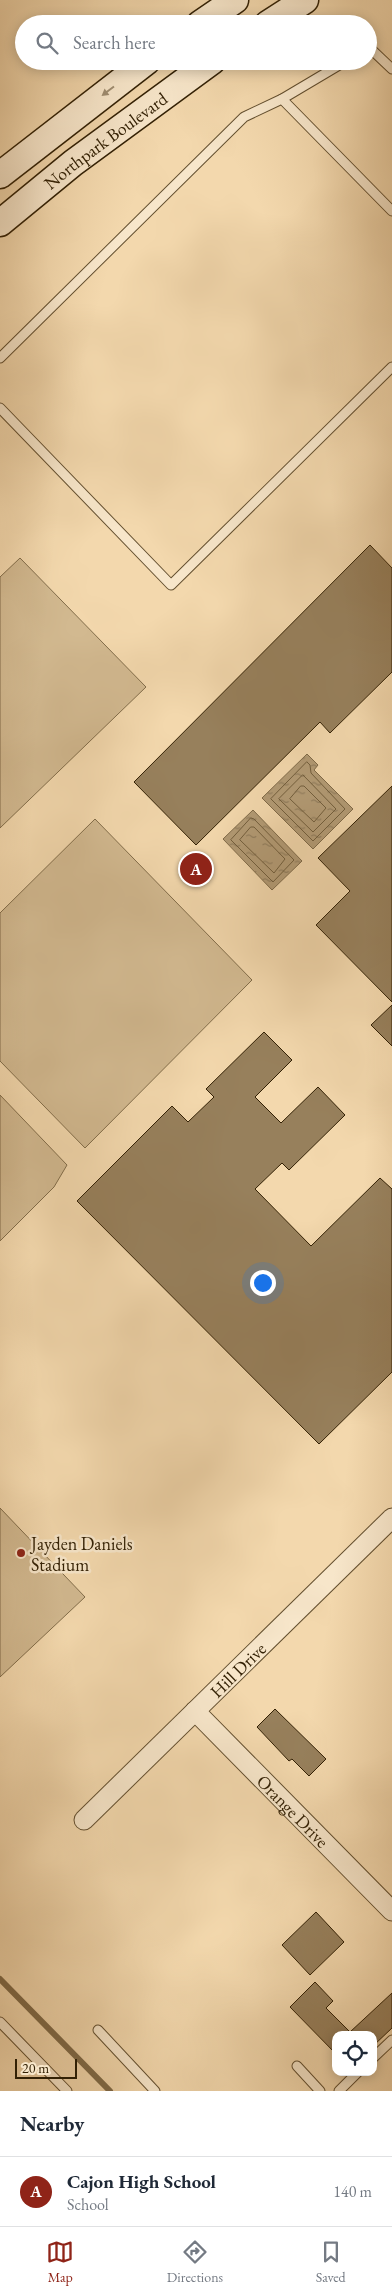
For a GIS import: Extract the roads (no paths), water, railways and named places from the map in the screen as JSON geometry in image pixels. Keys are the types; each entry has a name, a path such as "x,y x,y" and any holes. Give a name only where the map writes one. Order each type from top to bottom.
{"main road":[{"path":"213,15 235,0"},
{"path":"282,15 305,0"},
{"path":"0,175 135,70"},
{"name":"Northpark Boulevard","path":"0,223 73,163 200,70"}],"street":[{"name":"Hill Drive","path":"84,1820 392,1518"},
{"name":"Orange Drive","path":"195,1711 392,1911"}],"lane":[{"path":"377,55 392,69"},
{"path":"0,358 244,117 282,99 331,70"},
{"path":"282,99 392,211"},
{"path":"0,408 171,585 392,367"},
{"path":"0,2022 67,2091"},
{"path":"98,2030 155,2091"},
{"path":"377,2054 392,2040"},
{"path":"297,2066 320,2091"},
{"path":"339,2091 354,2076"}],"water":[{"path":"307,754 318,765 314,770 353,809 313,849 262,798"},
{"path":"253,810 302,861 272,890 223,839"}],"waterway":[{"path":"0,1979 110,2091"}],"place":[{"name":"Cajon High School","path":"196,869"},
{"name":"Jayden Daniels Stadium","path":"21,1553"}]}
